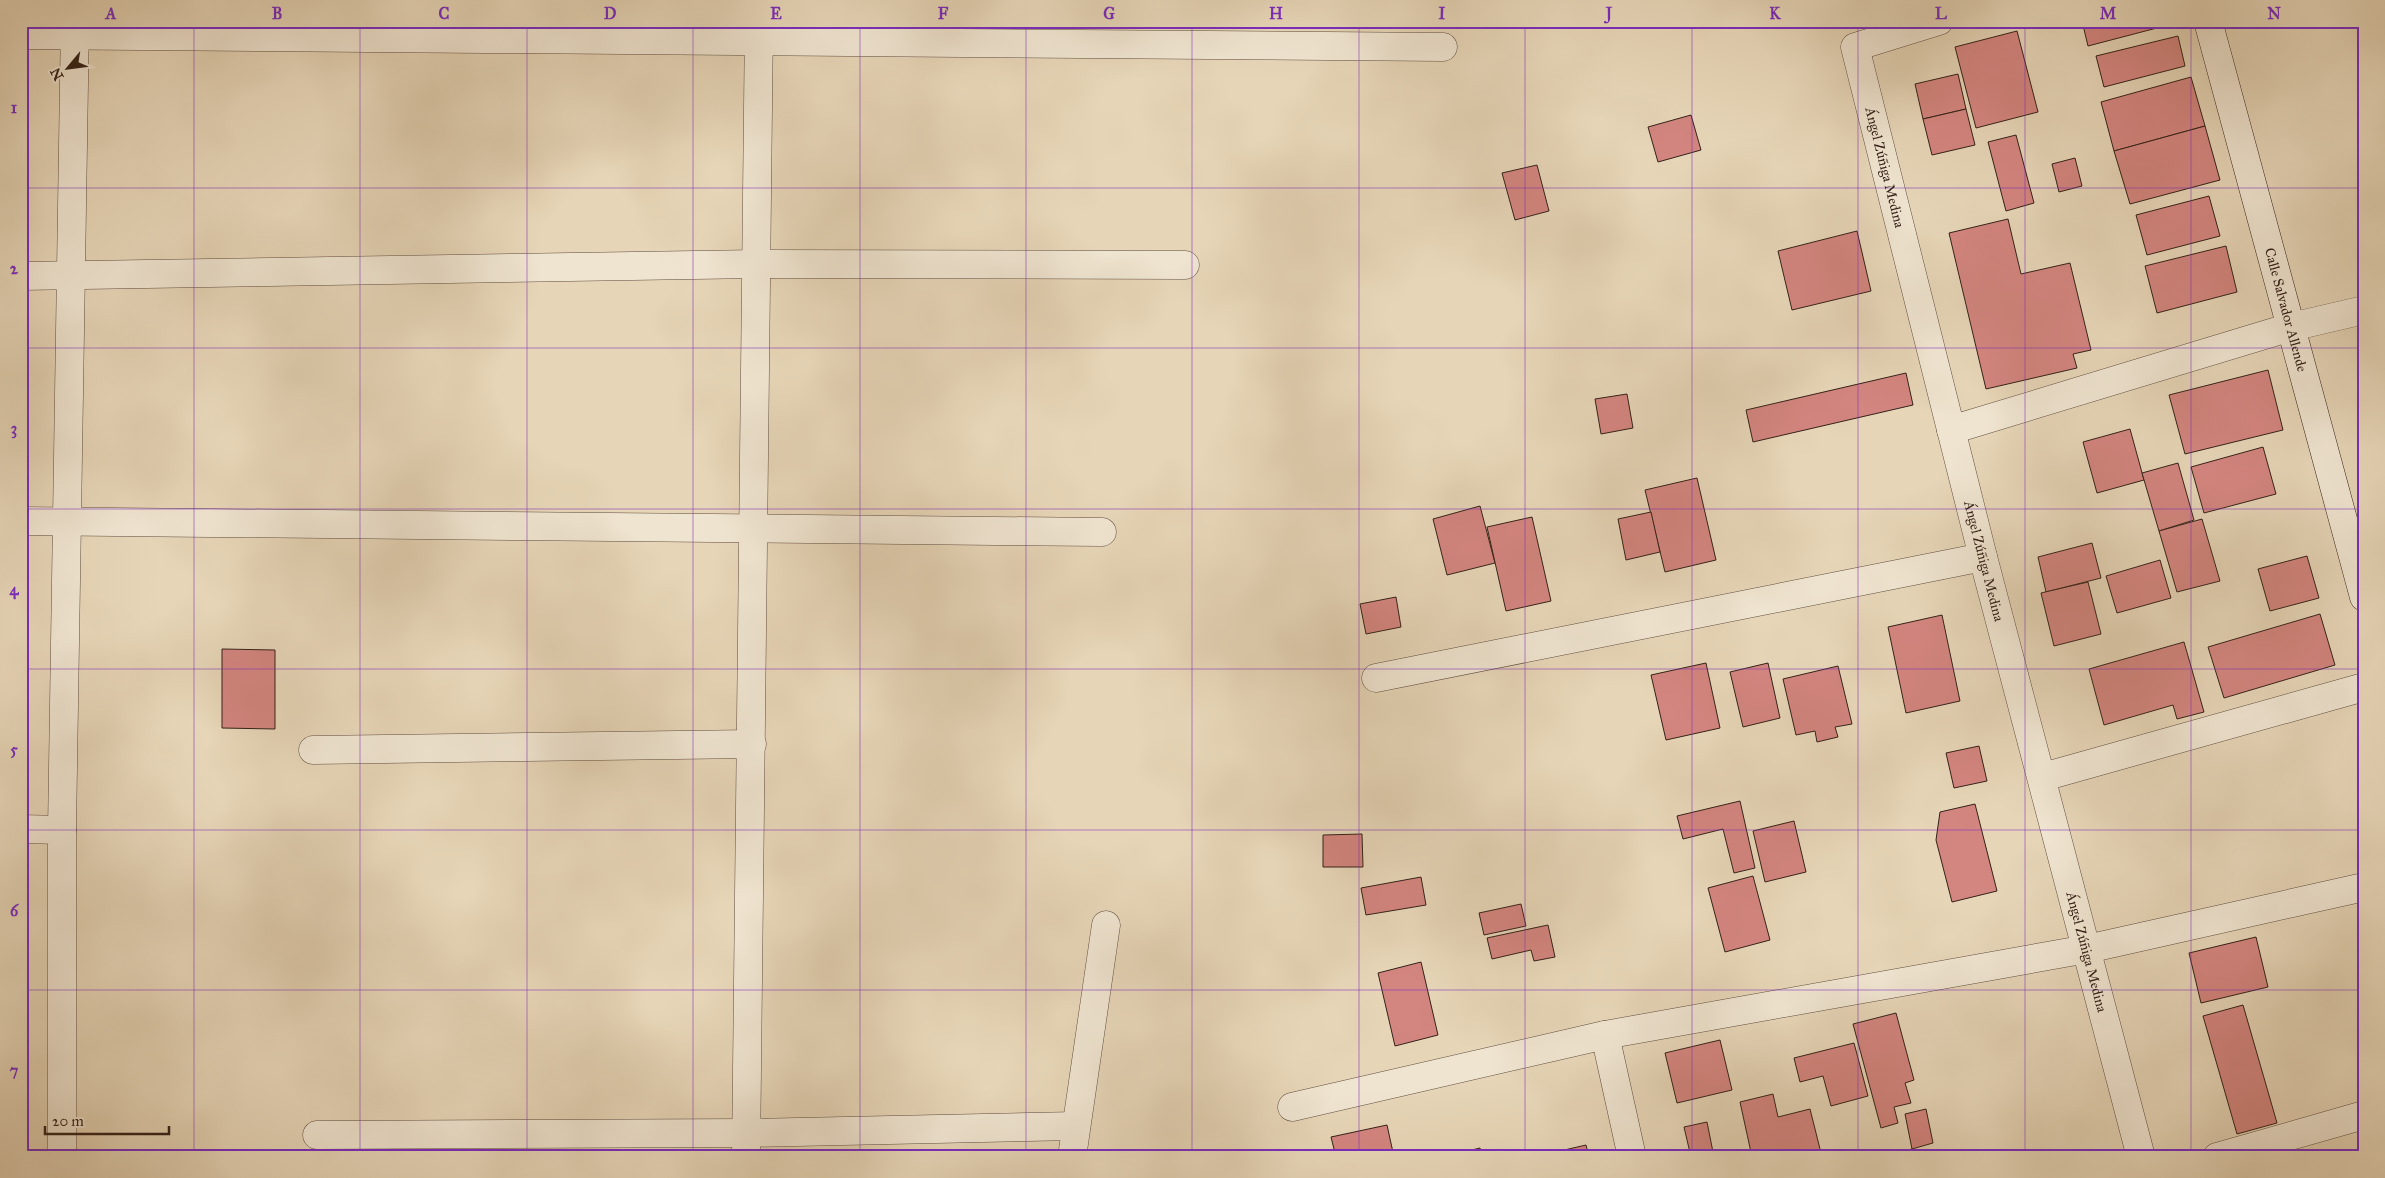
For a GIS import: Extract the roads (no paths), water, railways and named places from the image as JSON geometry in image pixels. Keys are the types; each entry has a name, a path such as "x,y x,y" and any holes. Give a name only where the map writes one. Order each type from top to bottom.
{"street":[{"name":"Ángel Zúñiga Medina","path":"1939,21 1855,47 1983,557 2043,777 2141,1157"},
{"name":"Calle Salvador Allende","path":"2208,21 2364,597"},
{"path":"62,1157 62,830 75,28"},
{"path":"21,35 75,28 759,32 1443,47"},
{"path":"746,1145 758,264 759,32"},
{"path":"21,276 758,264 1185,265"},
{"path":"1952,430 2291,327 2364,310"},
{"path":"21,521 1102,532"},
{"path":"1376,678 1983,557"},
{"path":"2043,777 2364,688"},
{"path":"313,750 752,744"},
{"path":"21,829 62,830"},
{"path":"1292,1107 1605,1035 2087,948 2364,887"},
{"path":"1072,1157 1106,925"},
{"path":"1605,1035 1632,1157"},
{"path":"2217,1157 2364,1115"},
{"path":"317,1135 746,1145 1076,1126"}]}
